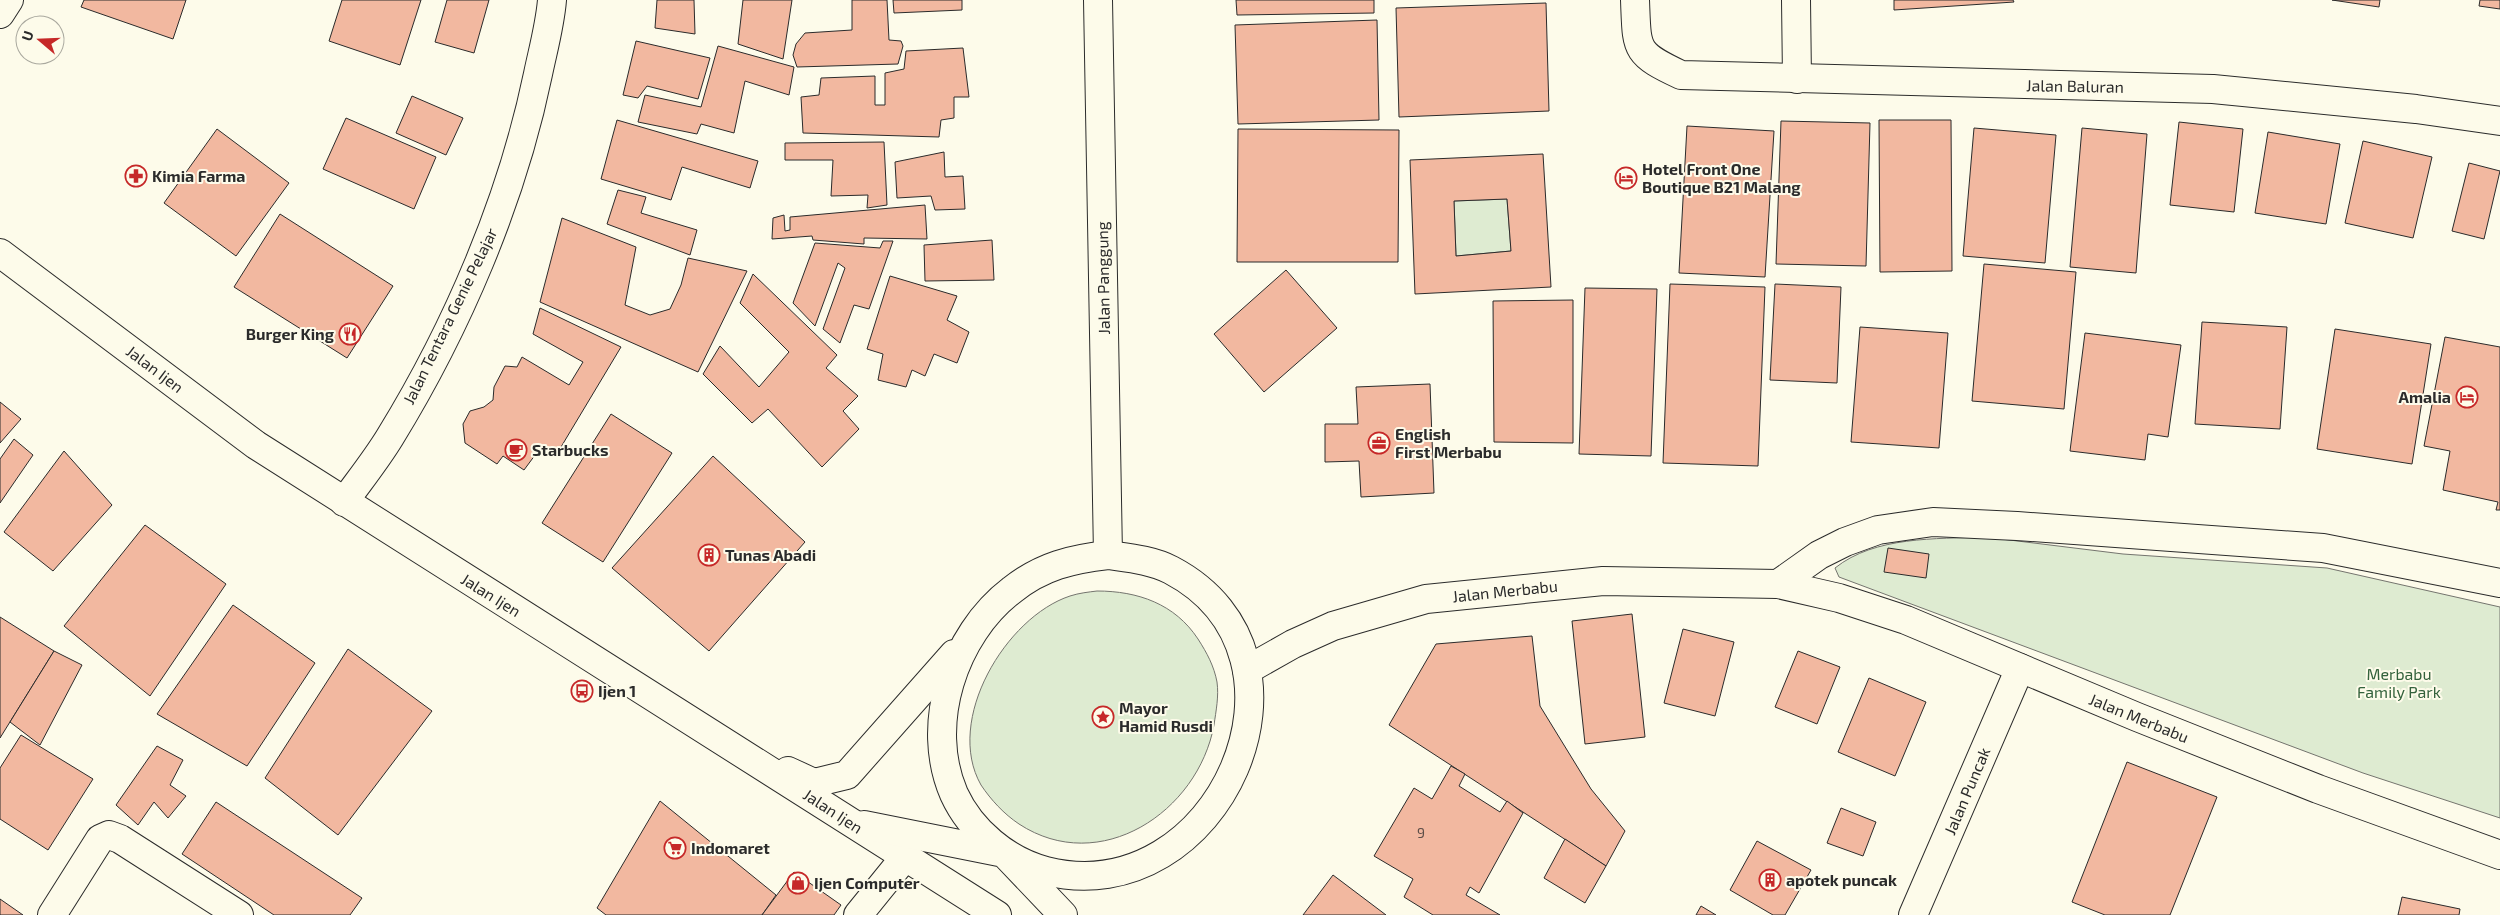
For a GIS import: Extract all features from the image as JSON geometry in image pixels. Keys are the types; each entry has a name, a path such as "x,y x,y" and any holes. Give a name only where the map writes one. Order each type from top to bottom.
{"main road":[{"path":"0,14 9,0"},
{"name":"Jalan Tentara Genie Pelajar","path":"344,502 390,438 438,350 487,244 515,165 532,101 552,0"},
{"name":"Jalan Panggung","path":"1098,0 1108,555"},
{"name":"Jalan Baluran","path":"1634,0 1637,42 1651,60 1682,75 1796,80 2213,89 2416,109 2500,121"},
{"path":"1796,0 1796,80"},
{"name":"Jalan Ijen","path":"0,253 256,445 721,739 904,857 985,912"},
{"path":"1778,584 1819,555 1845,542 1878,530 1933,522 2323,548 2500,582"},
{"path":"721,739 814,783 847,775 1012,590 1039,573 1070,560 1108,555 1140,560 1168,569 1198,587 1222,611 1240,645 1247,670 1249,717 1238,762 1216,804 1197,826 1170,848 1142,865 1096,876 1061,874 1032,867 1004,853 850,822"},
{"name":"Jalan Merbabu","path":"1247,670 1293,644 1333,626 1426,600 1603,581 1778,584 1839,598 1898,618 2137,718 2318,789 2500,855"},
{"path":"970,636 952,676 944,708 943,760 949,781 958,801 977,829 1004,853 1063,915"},
{"name":"Jalan Puncak","path":"1913,915 2020,668"},
{"path":"52,915 100,839 109,835 120,838 239,915"},
{"path":"858,915 904,857"}],"green space":[{"path":"1507,199 1511,251 1456,256 1454,201"},
{"name":"Merbabu Family Park","path":"1985,537 2123,554 2327,568 2500,607 2500,818 2363,773 1839,577 1835,568 1868,550 1887,545 1927,539"},
{"path":"1097,591 1141,597 1167,608 1189,627 1198,639 1210,660 1218,687 1214,725 1204,756 1188,785 1167,809 1141,827 1112,839 1081,843 1050,839 1019,824 998,806 981,785 972,759 970,731 976,702 988,674 1004,648 1024,625 1046,607 1070,596"}],"building":[{"path":"84,0 186,0 173,39 81,7"},
{"path":"342,0 421,0 400,65 329,41"},
{"path":"447,0 489,0 474,53 435,42"},
{"path":"657,0 694,0 695,34 655,28"},
{"path":"743,0 792,0 783,59 738,44"},
{"path":"852,0 887,0 889,40 901,41 903,46 898,64 797,67 793,55 796,44 805,33 852,30"},
{"path":"893,0 962,0 962,10 894,13"},
{"path":"1236,0 1374,0 1374,13 1237,15"},
{"path":"1894,0 2013,0 2014,2 1894,10"},
{"path":"2332,0 2380,0 2379,7"},
{"path":"2480,0 2500,0 2500,9 2479,6"},
{"path":"1546,3 1549,111 1399,117 1396,8"},
{"path":"1377,20 1379,120 1238,124 1235,25"},
{"path":"636,41 710,58 698,99 647,86 638,98 623,95"},
{"path":"718,46 794,67 789,95 745,81 734,133 701,124 697,134 638,122 645,95 701,107"},
{"path":"963,48 969,97 954,97 954,118 941,120 939,137 803,133 801,97 819,95 821,78 875,76 875,105 885,105 885,73 904,69 906,51"},
{"path":"412,96 463,118 446,155 396,133"},
{"path":"346,118 436,157 414,209 323,169"},
{"path":"617,120 758,161 750,188 682,167 671,200 601,179"},
{"path":"1879,120 1951,120 1952,271 1880,272"},
{"path":"1781,121 1870,123 1866,266 1776,264"},
{"path":"2179,122 2243,129 2234,212 2170,205"},
{"path":"1687,126 1774,131 1765,277 1679,273"},
{"path":"1974,128 2056,135 2045,263 1963,256"},
{"path":"2082,128 2147,134 2136,273 2070,267"},
{"path":"217,129 289,183 236,256 164,203"},
{"path":"1238,129 1399,130 1398,262 1237,262"},
{"path":"2268,132 2340,144 2326,224 2255,213"},
{"path":"2363,141 2432,157 2413,238 2345,223"},
{"path":"884,142 887,205 867,208 868,195 831,196 833,160 785,160 785,143"},
{"path":"944,152 945,177 963,176 965,209 935,210 931,196 897,198 895,162"},
{"path":"1543,154 1551,287 1415,294 1410,160","holes":["1507,199 1511,251 1456,256 1454,201"]},
{"path":"2469,163 2500,171 2484,239 2452,231"},
{"path":"618,190 646,197 641,213 697,230 690,255 607,224"},
{"path":"925,205 927,239 864,238 864,244 813,240 812,236 772,239 773,218 784,215 785,231 790,230 790,217"},
{"path":"280,214 393,286 347,358 234,287"},
{"path":"562,218 636,247 625,305 650,315 670,309 681,285 688,258 747,271 698,372 540,302"},
{"path":"992,240 994,280 925,281 924,245"},
{"path":"883,241 893,241 869,309 854,305 840,343 823,329 845,268 838,263 815,326 793,303 815,243 880,248"},
{"path":"1984,264 2076,272 2064,409 1972,401"},
{"path":"1286,270 1337,328 1264,392 1214,334"},
{"path":"753,274 837,355 826,368 858,396 843,411 859,429 822,467 768,409 752,423 703,374 720,346 759,387 789,352 740,303"},
{"path":"890,276 957,296 947,320 969,332 957,363 934,354 925,376 912,370 906,387 878,380 883,354 867,349"},
{"path":"1670,284 1765,287 1758,466 1663,463"},
{"path":"1775,284 1841,287 1837,383 1770,380"},
{"path":"1585,288 1657,289 1651,456 1579,454"},
{"path":"1573,300 1573,443 1494,442 1493,301"},
{"path":"540,308 621,347 555,457 541,447 524,470 503,456 497,464 465,443 463,424 470,411 484,407 493,400 494,387 505,366 517,367 522,357 569,385 583,362 533,334"},
{"path":"2202,322 2287,327 2280,429 2195,424"},
{"path":"1860,327 1948,333 1939,448 1851,442"},
{"path":"2335,329 2431,344 2412,464 2317,449"},
{"path":"2085,333 2181,345 2168,437 2148,434 2145,460 2070,451"},
{"name":"Amalia","path":"2445,337 2500,347 2500,510 2496,510 2498,502 2443,490 2450,451 2424,446"},
{"name":"English First Merbabu","path":"1430,384 1434,493 1361,497 1359,461 1325,462 1325,424 1358,424 1356,387"},
{"path":"0,402 21,419 0,443"},
{"path":"611,414 672,453 603,562 542,523"},
{"path":"14,439 33,455 0,503 0,459"},
{"path":"64,451 112,505 53,571 4,532"},
{"name":"Tunas Abadi","path":"713,456 805,542 709,651 612,568"},
{"path":"145,525 226,584 150,696 64,626"},
{"path":"1888,548 1929,554 1926,578 1884,572"},
{"path":"233,605 315,663 247,766 157,714"},
{"path":"1632,614 1645,737 1585,744 1572,621"},
{"path":"0,617 54,651 0,738"},
{"path":"1683,629 1734,642 1715,716 1664,703"},
{"path":"1532,636 1540,706 1591,789 1625,831 1606,866 1389,725 1436,644"},
{"path":"348,649 432,711 338,835 265,778"},
{"path":"54,651 82,665 40,745 10,722"},
{"path":"1798,651 1840,667 1817,724 1775,707"},
{"path":"1869,678 1926,702 1895,776 1838,752"},
{"path":"21,735 93,779 48,850 0,819 0,768"},
{"path":"157,746 183,760 170,785 186,796 168,818 154,802 138,825 116,805"},
{"path":"2127,762 2217,797 2170,915 2105,915 2072,902"},
{"path":"1451,766 1465,774 1459,786 1500,812 1507,801 1523,813 1479,893 1470,887 1466,895 1500,915 1433,915 1404,897 1413,879 1374,856 1414,788 1432,799"},
{"name":"Indomaret","path":"660,801 776,895 762,915 606,915 597,908"},
{"path":"216,802 362,898 350,915 274,915 182,854"},
{"path":"1841,808 1876,822 1863,856 1827,843"},
{"path":"1565,839 1606,866 1585,903 1544,878"},
{"name":"apotek puncak","path":"1757,841 1811,870 1785,915 1773,915 1730,890"},
{"name":"Ijen Computer","path":"794,872 841,905 834,915 762,915"},
{"path":"1333,875 1386,915 1303,915"},
{"path":"2402,897 2460,909 2459,915 2398,915"},
{"path":"0,899 23,915 0,915"},
{"path":"1701,906 1716,915 1696,915"}],"place":[{"name":"Kimia Farma","path":"136,176"},
{"name":"Hotel Front One Boutique B21 Malang","path":"1626,178"},
{"name":"Burger King","path":"350,334"},
{"name":"Amalia","path":"2467,397"},
{"name":"English First Merbabu","path":"1379,443"},
{"name":"Starbucks","path":"516,450"},
{"name":"Tunas Abadi","path":"709,555"},
{"name":"Ijen 1","path":"582,691"},
{"name":"Mayor Hamid Rusdi","path":"1103,717"},
{"name":"Indomaret","path":"675,848"},
{"name":"apotek puncak","path":"1770,880"},
{"name":"Ijen Computer","path":"798,883"}]}
